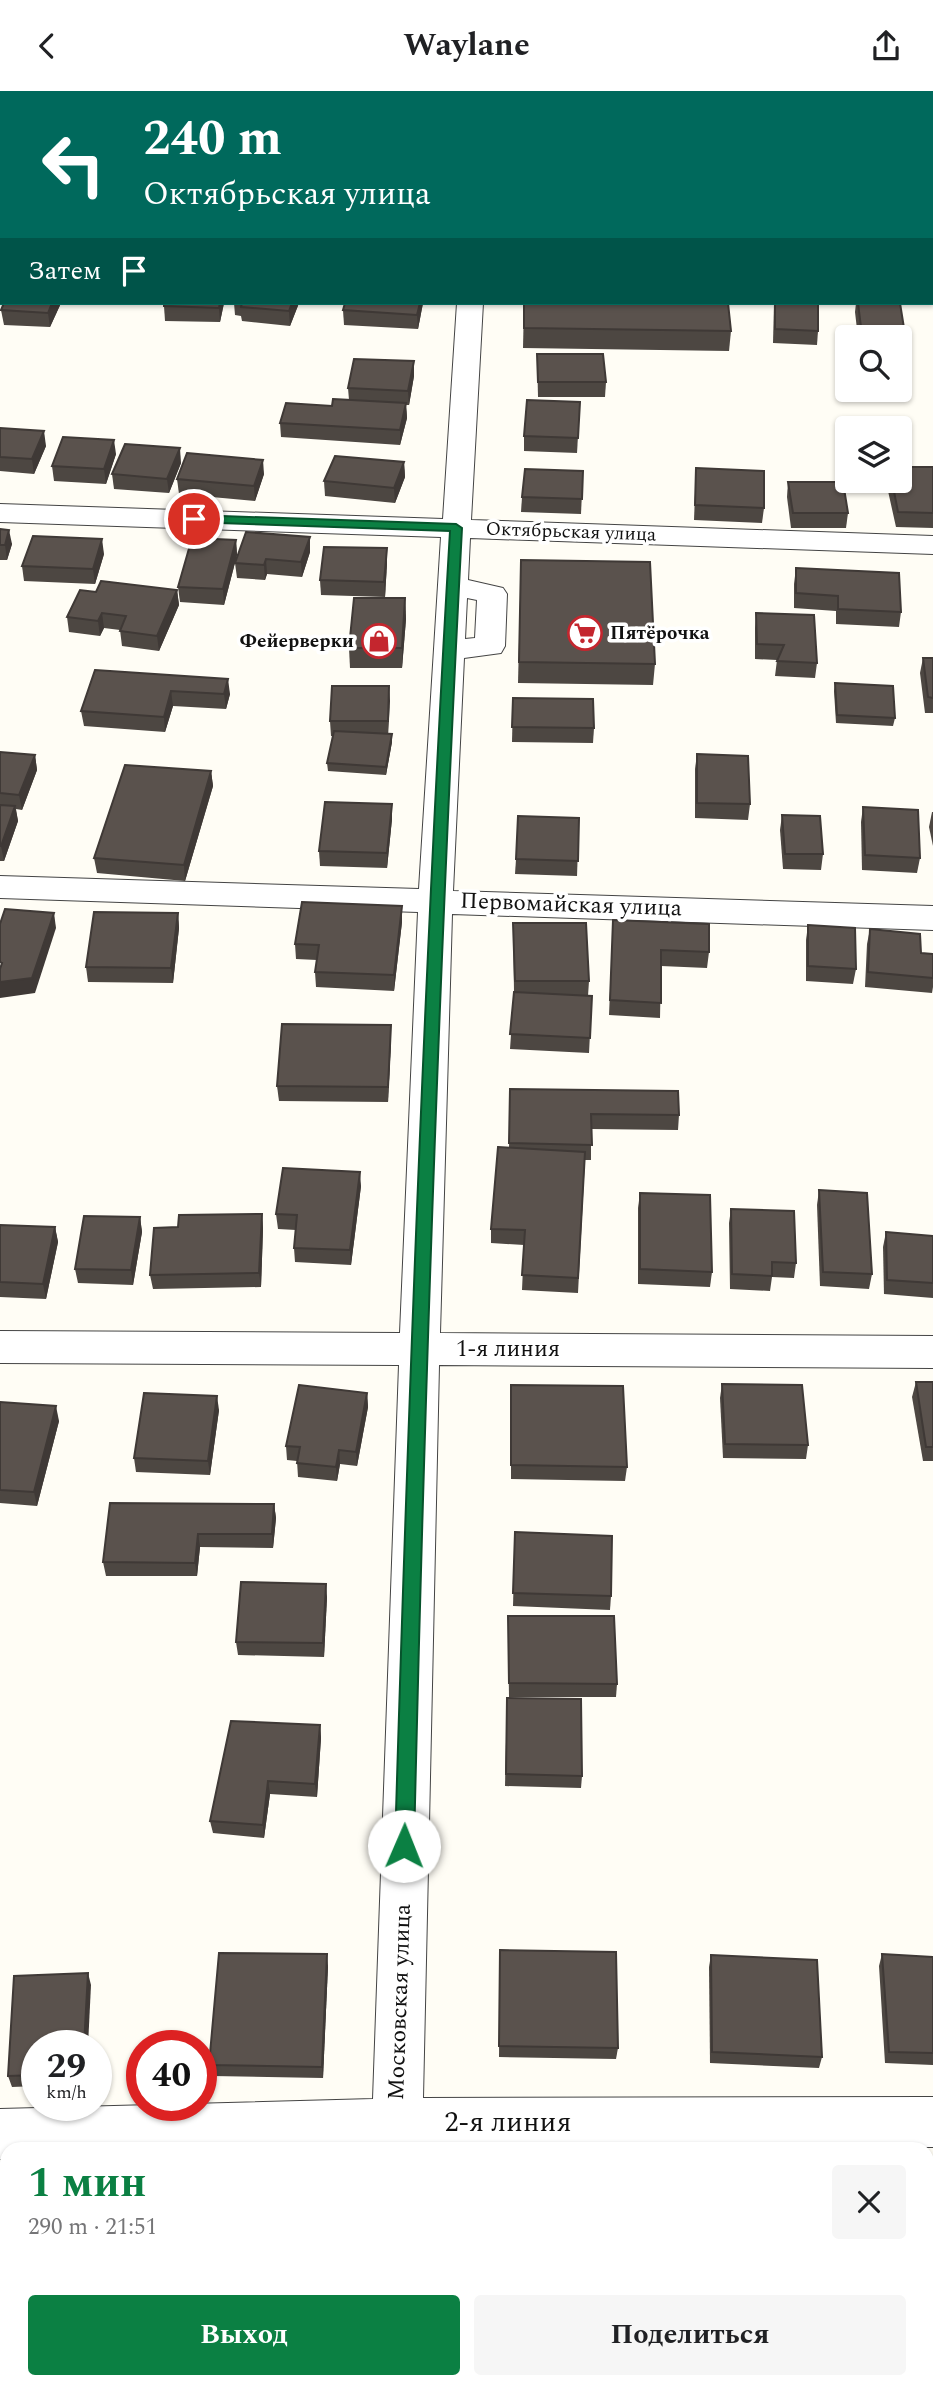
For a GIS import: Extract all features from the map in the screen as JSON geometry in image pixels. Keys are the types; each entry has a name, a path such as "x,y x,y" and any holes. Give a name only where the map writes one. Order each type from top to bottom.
{"street":[{"name":"Московская улица","path":"396,2136 418,1349 435,900 470,305"},
{"name":"Октябрьская улица","path":"0,513 933,545"},
{"name":"Первомайская улица","path":"0,887 933,918"},
{"name":"1-я линия","path":"0,1347 933,1352"},
{"name":"2-я линия","path":"0,2134 396,2136 933,2122"}],"building":[{"path":"3,305 51,305 48,313 1,310"},
{"path":"164,305 220,305 219,308"},
{"path":"242,305 291,305 289,311"},
{"path":"344,305 420,305 417,315 343,310"},
{"path":"524,305 728,305 731,331 524,328"},
{"path":"775,305 818,305 818,331 775,329"},
{"path":"858,305 900,305 904,325 861,325"},
{"path":"537,354 603,354 606,382 538,382"},
{"path":"354,359 414,361 408,391 348,388"},
{"path":"333,399 406,403 400,430 280,423 286,403 332,406"},
{"path":"527,400 580,402 578,438 524,436"},
{"path":"0,428 44,431 32,459 0,457"},
{"path":"63,437 114,440 104,469 52,466"},
{"path":"125,444 180,448 167,479 112,474"},
{"path":"187,453 263,460 254,486 177,479"},
{"path":"335,456 404,462 394,488 324,481"},
{"path":"912,467 933,467 933,513 898,512 894,493 912,493"},
{"path":"696,468 764,471 764,508 695,505"},
{"path":"525,469 583,471 582,499 522,497"},
{"path":"788,482 835,482 835,493 845,493 848,513 793,513"},
{"path":"0,529 9,530 5,545 0,545"},
{"path":"246,532 310,537 301,562 266,559 264,565 235,563"},
{"path":"33,536 102,539 93,569 22,566"},
{"path":"192,538 236,540 223,589 178,587"},
{"path":"324,547 387,548 384,582 320,580"},
{"name":"Пятёрочка","path":"521,560 650,562 655,664 519,662"},
{"path":"796,568 899,573 901,612 838,609 838,596 796,593"},
{"path":"101,581 177,590 157,636 120,631 126,616 102,613 98,621 67,617 80,590 96,592"},
{"path":"354,598 405,598 402,648 349,648"},
{"path":"756,613 814,615 817,663 777,661 784,645 757,644"},
{"path":"923,658 933,658 933,698 928,697"},
{"path":"95,670 228,679 224,694 171,691 164,717 81,711"},
{"path":"835,683 893,686 895,718 837,715"},
{"path":"332,686 389,686 388,721 330,721"},
{"path":"513,698 593,699 594,728 512,727"},
{"path":"334,731 392,734 386,767 327,763"},
{"path":"0,752 35,755 19,795 0,793"},
{"path":"697,754 748,756 750,804 697,803"},
{"path":"125,765 211,771 184,865 94,858"},
{"path":"325,802 392,804 387,853 319,851"},
{"path":"0,805 15,806 1,846 0,846"},
{"path":"863,807 918,810 920,858 865,855"},
{"path":"782,815 820,816 823,854 785,854"},
{"path":"518,816 579,818 578,861 516,859"},
{"path":"302,902 402,906 394,975 315,972 319,945 295,944"},
{"path":"5,909 54,913 32,978 0,982 0,924"},
{"path":"94,912 178,913 171,968 86,967"},
{"path":"613,920 709,924 709,952 661,950 661,1003 610,1000"},
{"path":"513,923 586,923 589,981 515,981"},
{"path":"808,925 855,928 856,969 808,966"},
{"path":"870,929 920,934 921,953 933,954 933,978 868,972"},
{"path":"514,992 592,996 590,1038 510,1034"},
{"path":"282,1024 391,1025 388,1087 277,1086"},
{"path":"510,1089 678,1091 679,1115 591,1114 592,1145 509,1143"},
{"path":"498,1147 585,1152 578,1278 522,1275 525,1230 491,1229"},
{"path":"283,1168 360,1172 350,1250 294,1248 297,1215 276,1214"},
{"path":"819,1190 867,1193 872,1274 823,1272"},
{"path":"640,1193 710,1195 712,1272 640,1269"},
{"path":"731,1209 794,1211 796,1263 772,1262 772,1276 732,1274"},
{"path":"262,1214 259,1273 150,1275 154,1228 178,1227 179,1215"},
{"path":"84,1216 140,1217 131,1270 75,1269"},
{"path":"0,1225 55,1227 43,1284 0,1282"},
{"path":"886,1232 933,1236 933,1283 887,1280"},
{"path":"916,1382 933,1382 933,1447 926,1447"},
{"path":"722,1384 802,1385 808,1445 725,1444"},
{"path":"299,1385 367,1393 356,1452 339,1450 336,1467 297,1463 300,1447 286,1446"},
{"path":"511,1385 623,1386 627,1467 511,1465"},
{"path":"144,1393 217,1396 208,1461 134,1458"},
{"path":"0,1402 56,1406 34,1492 0,1490"},
{"path":"110,1503 274,1504 272,1534 198,1534 195,1563 103,1562"},
{"path":"515,1532 612,1536 611,1596 513,1593"},
{"path":"241,1582 326,1584 323,1643 236,1642"},
{"path":"508,1616 614,1616 617,1684 509,1683"},
{"path":"507,1698 581,1699 582,1776 506,1774"},
{"path":"231,1721 320,1725 315,1784 268,1781 263,1825 210,1821"},
{"path":"500,1950 616,1952 618,2048 499,2046"},
{"path":"219,1953 327,1954 322,2067 217,2065 217,2030 212,2030"},
{"path":"882,1954 933,1957 933,2053 889,2052"},
{"path":"711,1955 817,1960 822,2057 712,2052"},
{"path":"88,1973 85,2030 21,2030 21,2076 8,2076 14,1976"}],"place":[{"name":"Пятёрочка","path":"585,633"},
{"name":"Фейерверки","path":"379,641"}],"route":[{"path":"194,519 456,528 435,900 418,1349 404,1846"}]}
